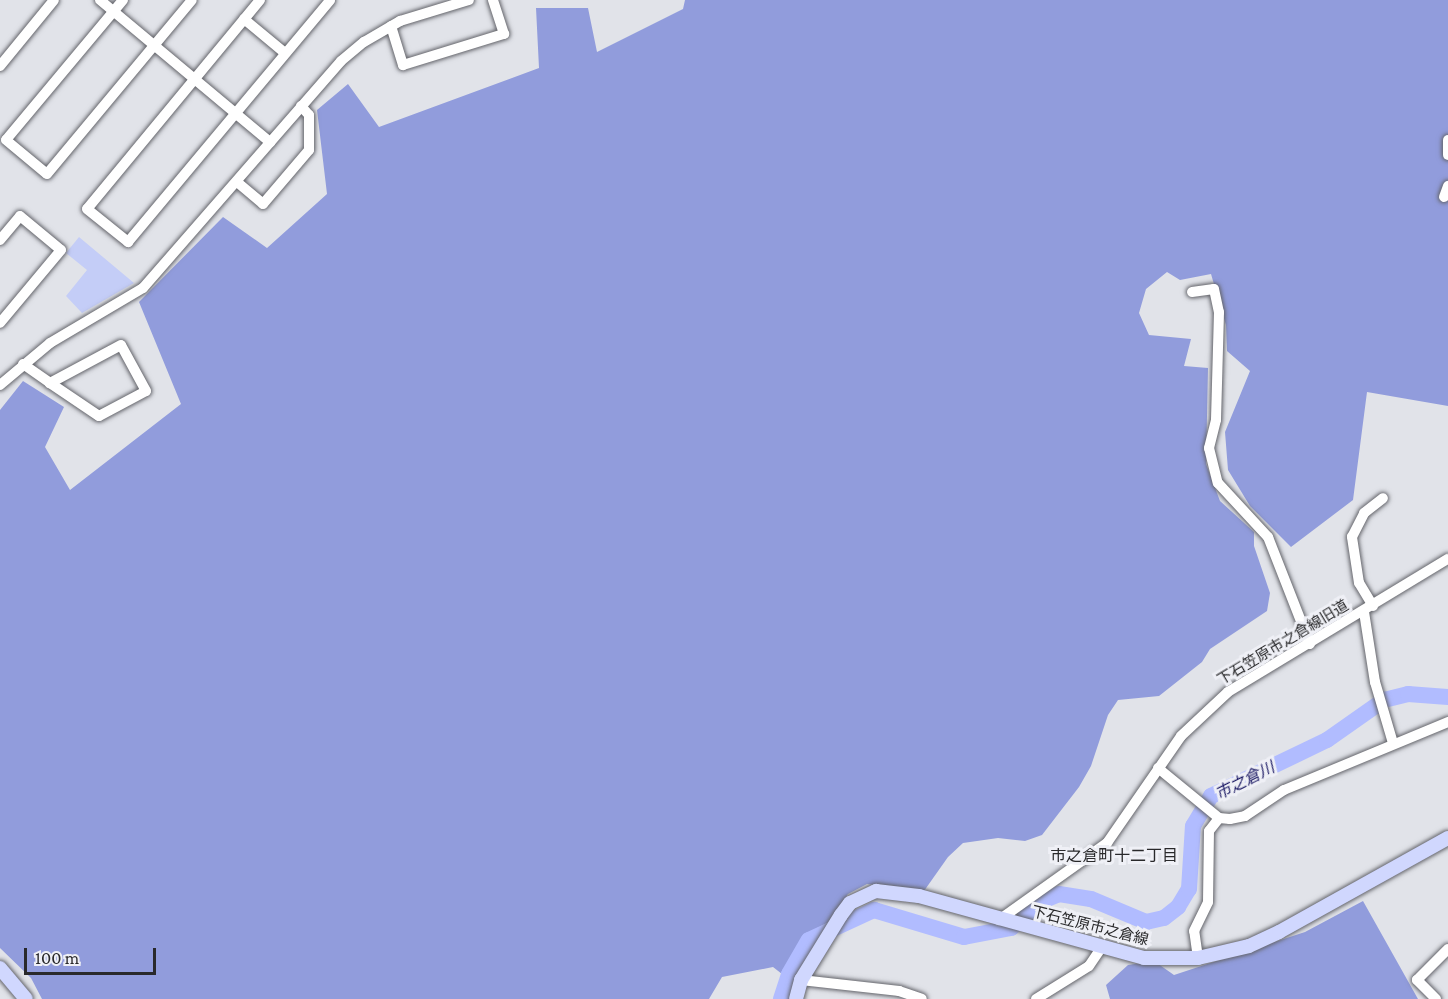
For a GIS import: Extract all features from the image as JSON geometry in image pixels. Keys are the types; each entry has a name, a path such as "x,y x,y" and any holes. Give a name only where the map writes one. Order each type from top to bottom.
{"main road":[{"name":"下石笠原市之倉線","path":"796,999 801,980 850,903 876,891 919,896 1144,958 1198,958 1249,946 1448,838"},
{"path":"0,968 26,999"}],"street":[{"path":"0,66 54,0"},
{"path":"100,0 270,142"},
{"path":"123,0 6,140 47,174 192,0"},
{"path":"260,0 87,209 128,242 330,0"},
{"path":"0,385 22,364 143,288 341,61 391,27 469,0"},
{"path":"391,27 403,65 504,34 493,0"},
{"path":"244,19 285,53"},
{"path":"237,182 263,204 309,150 309,115 301,106"},
{"path":"1448,141 1448,155"},
{"path":"0,240 20,216 61,250 0,322"},
{"path":"1192,292 1214,289 1219,312 1216,420 1209,448 1218,483 1268,537 1310,644"},
{"path":"22,364 50,383 99,416 146,391 121,345 50,383"},
{"path":"1383,498 1364,513 1352,537 1359,582 1369,609 1378,696 1393,743"},
{"name":"下石笠原市之倉線旧道","path":"1001,920 1107,843 1181,736 1228,692 1369,609 1448,559"},
{"path":"1158,768 1217,816 1245,816 1284,790 1448,722"},
{"path":"1198,958 1194,931 1208,902 1209,831 1217,816"},
{"path":"1038,998 1089,966 1101,948"},
{"path":"1436,999 1417,981 1448,949"},
{"path":"801,980 898,991 922,999"}],"shaded area":[{"path":"685,0 1448,0 1448,406 1367,392 1353,500 1291,547 1250,506 1228,470 1225,432 1250,371 1227,351 1226,325 1211,274 1180,280 1167,272 1146,289 1139,313 1149,335 1191,339 1184,366 1208,368 1206,464 1220,501 1254,532 1254,546 1270,593 1267,611 1210,649 1202,662 1159,696 1118,700 1108,715 1091,766 1079,787 1042,835 1025,841 998,838 963,843 948,857 924,891 867,884 848,894 829,922 810,932 800,944 782,974 773,967 722,977 709,999 42,999 31,978 0,948 0,410 23,381 64,407 45,447 70,490 181,404 139,302 223,217 267,248 327,194 317,110 348,84 379,127 539,68 536,8 588,8 597,52 683,9"},
{"path":"79,237 134,283 82,313 66,296 87,270 66,253"},
{"path":"1363,901 1418,999 1110,999 1106,985 1128,965 1154,961 1174,975 1305,932"}],"waterway":[{"name":"市之倉川","path":"781,999 789,974 809,940 874,910 964,937 1011,928 1045,900 1059,894 1091,899 1146,922 1164,918 1178,907 1189,889 1193,826 1211,796 1327,740 1384,700 1408,694 1448,697"}],"district":[{"name":"市之倉町十二丁目","path":"1114,856"}]}
